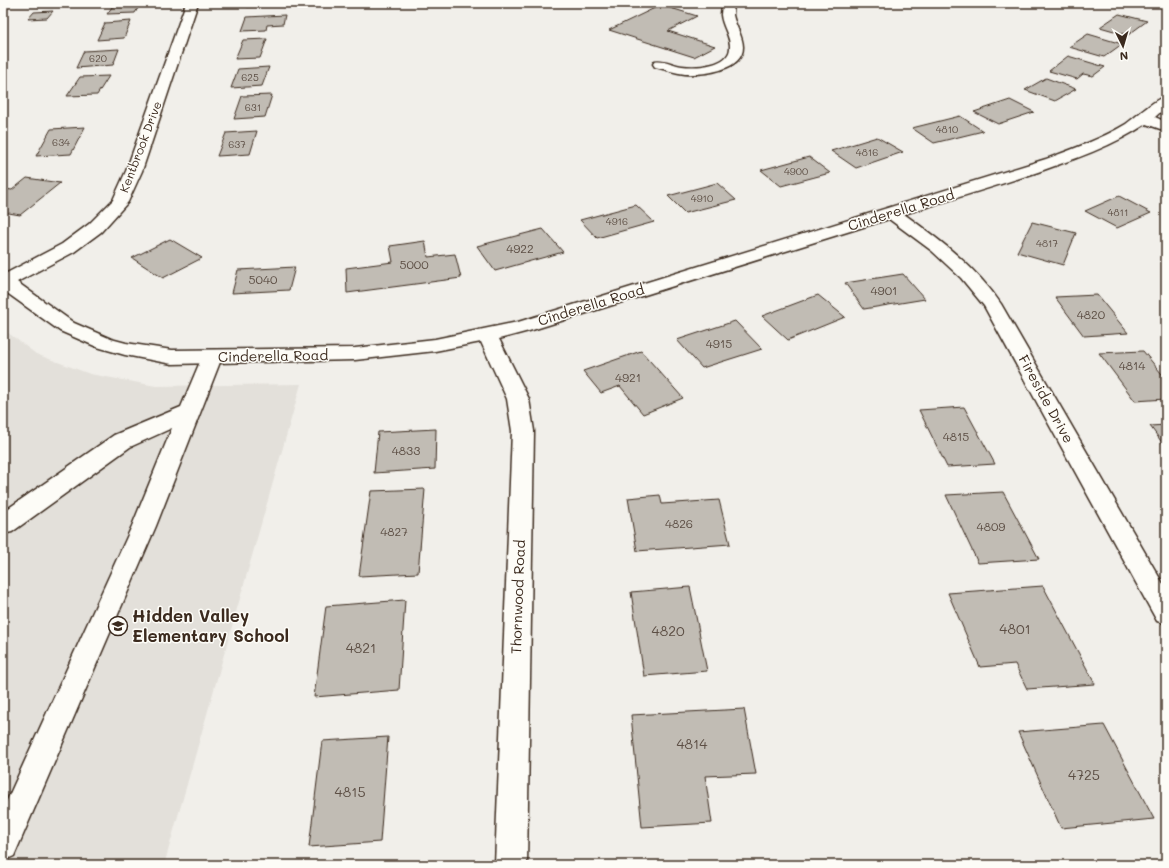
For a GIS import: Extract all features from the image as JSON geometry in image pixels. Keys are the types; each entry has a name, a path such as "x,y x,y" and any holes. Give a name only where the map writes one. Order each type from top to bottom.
{"street":[{"name":"Kentbrook Drive","path":"4,282 68,248 95,228 120,202 134,171 192,3"},
{"path":"660,64 673,68 699,70 721,66 734,57 738,51 727,15 728,3"},
{"name":"Cinderella Road","path":"4,282 68,327 104,343 125,349 172,357 355,354 435,345 522,327 1010,176 1090,148 1127,130 1145,118 1166,100"},
{"path":"1145,118 1166,127"},
{"name":"Fireside Drive","path":"892,213 938,247 967,274 992,304 1166,613"},
{"name":"Thornwood Road","path":"487,335 518,399 523,431 511,865"},
{"path":"3,845 144,526 212,357"},
{"path":"3,525 122,441 189,412"}],"shaded area":[{"name":"Hidden Valley Elementary School","path":"3,329 36,354 90,374 156,386 301,384 164,865 3,865"}],"building":[{"path":"115,3 141,3 135,13 107,14"},
{"path":"249,3 276,3 275,6 247,7"},
{"path":"661,5 697,16 668,31 715,46 694,57 609,30"},
{"path":"53,11 47,18 28,19 34,12"},
{"path":"1119,14 1147,21 1128,35 1100,27"},
{"path":"285,15 283,24 267,25 266,30 242,31 247,17"},
{"path":"131,21 124,38 97,40 105,23"},
{"path":"1088,34 1122,44 1104,57 1069,47"},
{"path":"267,39 260,58 235,59 243,40"},
{"path":"119,49 113,65 76,68 84,51"},
{"path":"1068,56 1105,67 1093,76 1083,74 1077,79 1049,71"},
{"path":"269,67 262,86 231,88 238,69"},
{"path":"109,76 97,95 67,96 80,77"},
{"path":"1046,78 1076,89 1055,101 1025,90"},
{"path":"272,95 265,117 234,119 242,96"},
{"path":"1010,100 1034,112 998,124 974,112"},
{"path":"960,116 983,131 934,143 912,128"},
{"path":"85,127 71,154 36,156 51,129"},
{"path":"257,131 250,154 217,156 226,133"},
{"path":"877,137 903,152 856,168 831,151"},
{"path":"809,157 830,173 781,186 761,170"},
{"path":"27,178 60,183 20,215 3,212 3,190 12,190"},
{"path":"717,183 736,200 685,213 668,196"},
{"path":"1119,196 1151,213 1117,228 1085,211"},
{"path":"636,205 654,222 597,238 580,220"},
{"path":"1032,222 1076,233 1063,265 1017,252"},
{"path":"543,229 563,252 495,271 477,246"},
{"path":"170,239 202,258 163,278 132,258"},
{"path":"425,241 428,257 455,254 461,278 347,293 346,268 393,262 390,246"},
{"path":"295,267 289,290 232,293 238,270"},
{"path":"903,274 925,299 864,309 845,283"},
{"path":"818,295 845,317 788,340 762,316"},
{"path":"1097,295 1128,333 1084,336 1055,297"},
{"path":"735,321 762,349 702,368 677,340"},
{"path":"641,351 683,398 643,414 620,386 601,393 583,371"},
{"path":"1143,351 1166,379 1166,399 1135,401 1099,353"},
{"path":"964,407 995,464 947,467 919,410"},
{"path":"1166,425 1166,448 1150,426"},
{"path":"436,429 435,469 374,473 378,432"},
{"path":"425,489 418,573 359,576 371,491"},
{"path":"1003,492 1039,559 978,563 946,495"},
{"path":"660,495 662,504 719,500 730,544 637,551 628,498"},
{"path":"1043,586 1095,684 1027,689 1015,664 980,667 948,593"},
{"path":"690,587 707,671 644,676 631,592"},
{"path":"405,600 399,690 314,697 326,606"},
{"path":"744,709 756,774 705,776 712,823 642,827 631,715"},
{"path":"1104,725 1154,819 1061,828 1018,732"},
{"path":"388,737 380,842 309,847 322,741"}],"place":[{"name":"Hidden Valley Elementary School","path":"118,626"}]}
